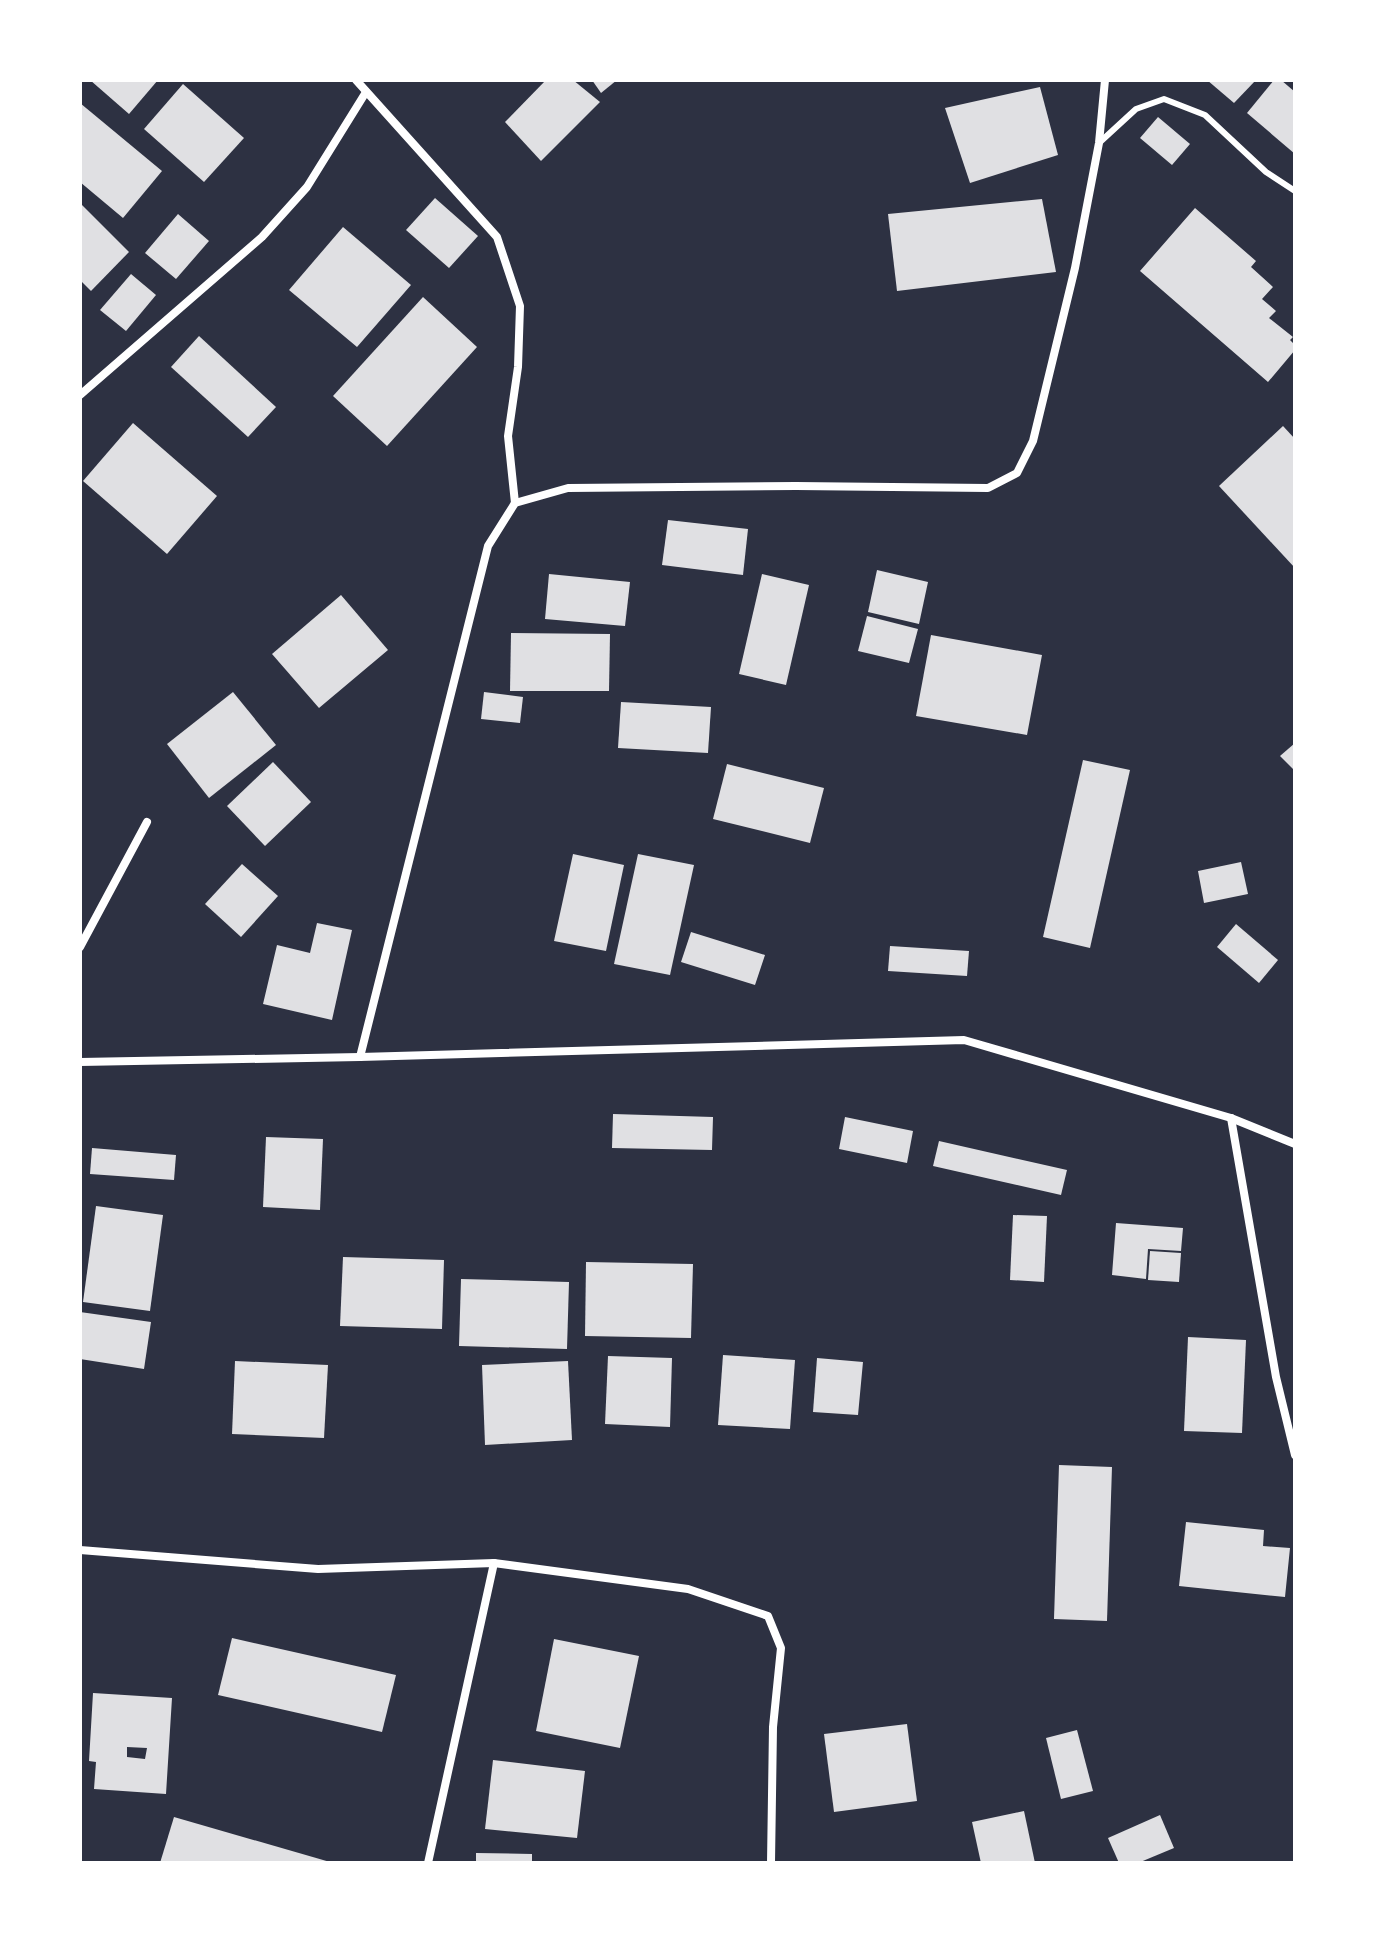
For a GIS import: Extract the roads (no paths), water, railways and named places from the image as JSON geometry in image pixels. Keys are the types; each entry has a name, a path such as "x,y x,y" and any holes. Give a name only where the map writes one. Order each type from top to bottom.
{"street":[{"path":"356,80 497,237 520,306 518,367 508,436 515,503 488,546 360,1057"},
{"path":"515,503 568,488 988,488 1017,473 1037,427 1075,268 1099,143 1105,80"},
{"path":"80,395 262,237 307,187 366,92"},
{"path":"80,947 147,822"},
{"path":"80,1062 964,1040 1231,1118 1295,1144"},
{"path":"1231,1118 1276,1377 1295,1455"},
{"path":"80,1550 318,1569 494,1563 688,1589 768,1616 781,1648 773,1727 771,1863"},
{"path":"428,1863 494,1563"}],"lane":[{"path":"1099,143 1136,109 1164,99 1205,115 1266,172 1295,191"}]}
